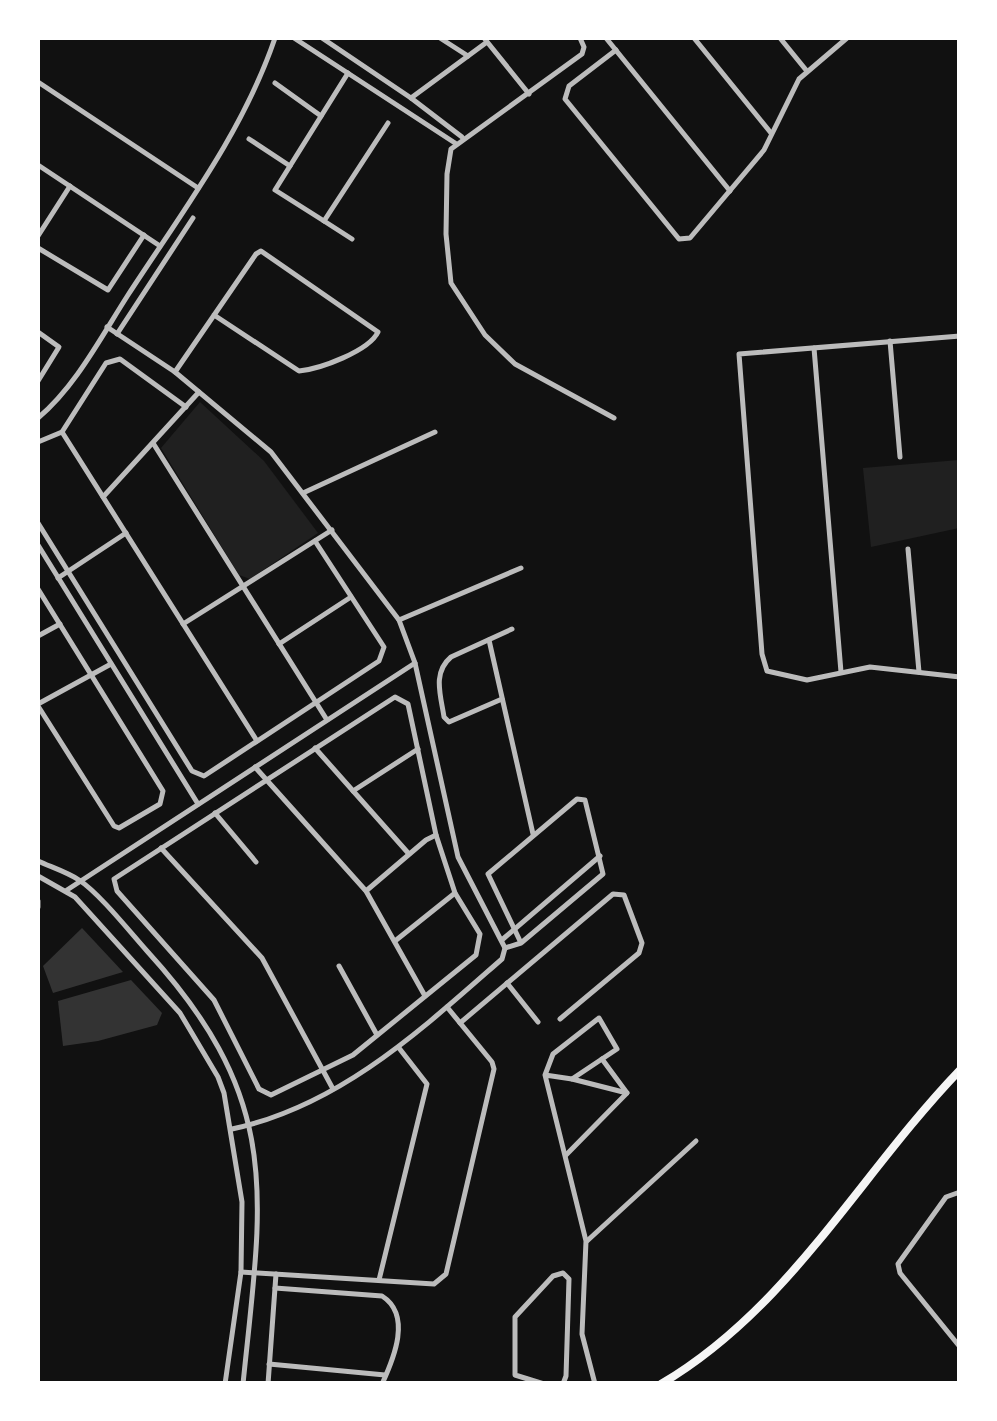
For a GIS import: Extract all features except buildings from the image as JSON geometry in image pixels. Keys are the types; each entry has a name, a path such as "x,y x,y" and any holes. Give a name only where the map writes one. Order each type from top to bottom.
{"main road":[{"path":"661,1384 726,1340 777,1290 931,1100 960,1070"}],"street":[{"path":"40,413 61,396 243,117 275,38"},
{"path":"294,38 455,143"},
{"path":"322,38 463,137"},
{"path":"440,38 468,56"},
{"path":"580,38 582,54 455,143 448,155 446,234 451,283 485,335 516,364 614,418"},
{"path":"606,38 730,191"},
{"path":"694,38 771,132"},
{"path":"780,38 806,70"},
{"path":"616,50 569,86 564,96 679,240 690,238 764,150 792,89 806,70 846,38"},
{"path":"412,98 486,40 529,94"},
{"path":"348,72 275,190 352,239"},
{"path":"38,82 198,188"},
{"path":"275,83 322,117"},
{"path":"324,221 388,123"},
{"path":"249,139 290,166"},
{"path":"38,165 160,246"},
{"path":"38,236 70,186"},
{"path":"117,334 193,218"},
{"path":"38,248 108,290 144,235"},
{"path":"175,372 214,315 256,254 263,252 378,332 367,345 320,367 300,371 214,315"},
{"path":"107,326 175,372 270,452 399,620 415,663 458,858 506,948 502,958 447,1007 367,1071 278,1116 232,1129"},
{"path":"38,332 59,347 38,381"},
{"path":"960,336 739,354 764,666 772,674 808,680 870,667 960,677"},
{"path":"890,341 900,456"},
{"path":"814,348 841,672"},
{"path":"38,442 62,432 106,364 120,359 186,407"},
{"path":"103,497 200,392"},
{"path":"62,432 256,741"},
{"path":"303,493 434,432"},
{"path":"153,443 327,720"},
{"path":"38,523 192,771 204,776 383,655 384,648 316,540"},
{"path":"183,624 332,530"},
{"path":"58,578 126,533"},
{"path":"38,545 198,804"},
{"path":"908,549 919,672"},
{"path":"399,620 520,568"},
{"path":"38,589 92,676 164,790 160,804 119,828 114,826 38,705 92,676 111,664"},
{"path":"279,644 352,597"},
{"path":"38,636 60,624"},
{"path":"502,699 455,722 444,718 438,678 444,662 512,629"},
{"path":"489,640 533,834"},
{"path":"67,890 415,663"},
{"path":"396,697 408,704 436,831 455,893 480,934 476,955 378,1036 353,1055 272,1095 258,1089 214,1000 116,891 114,879 315,748 396,697"},
{"path":"315,748 409,854"},
{"path":"354,790 418,749"},
{"path":"254,768 366,891 424,996"},
{"path":"506,948 522,942 603,874 585,800 577,799 488,876 522,942"},
{"path":"215,813 256,862"},
{"path":"366,891 450,823"},
{"path":"162,848 262,958 333,1089"},
{"path":"503,938 600,855"},
{"path":"38,861 81,880 180,988 222,1050 237,1082 250,1126 259,1206 256,1273 239,1384"},
{"path":"38,876 67,890 180,1013 218,1076 232,1129 242,1202 241,1272 225,1384"},
{"path":"394,942 455,893"},
{"path":"460,1023 613,894 624,895 642,944 639,953 560,1019"},
{"path":"339,966 378,1036"},
{"path":"507,983 538,1022"},
{"path":"241,1272 434,1284 446,1274 494,1069 447,1007"},
{"path":"572,1079 617,1049 599,1018 553,1054 545,1075 586,1242 582,1334 595,1384"},
{"path":"378,1280 428,1084 399,1048"},
{"path":"602,1059 627,1094"},
{"path":"545,1075 627,1094"},
{"path":"566,1155 627,1094"},
{"path":"586,1242 696,1141"},
{"path":"956,1192 946,1196 900,1258 898,1267 960,1346"},
{"path":"544,1384 514,1375 515,1317 553,1276 563,1273 569,1279 563,1384"},
{"path":"268,1384 276,1274"},
{"path":"275,1288 382,1296 388,1300 398,1319 397,1344 382,1384"},
{"path":"566,1334 582,1334"},
{"path":"269,1364 386,1376"}],"shaded area":[{"path":"200,402 264,461 318,533 250,579 239,575 161,448"},
{"path":"959,460 959,528 871,547 863,468"},
{"path":"82,928 123,972 53,993 43,966"},
{"path":"131,980 162,1013 157,1025 63,1046 58,1001"}]}
